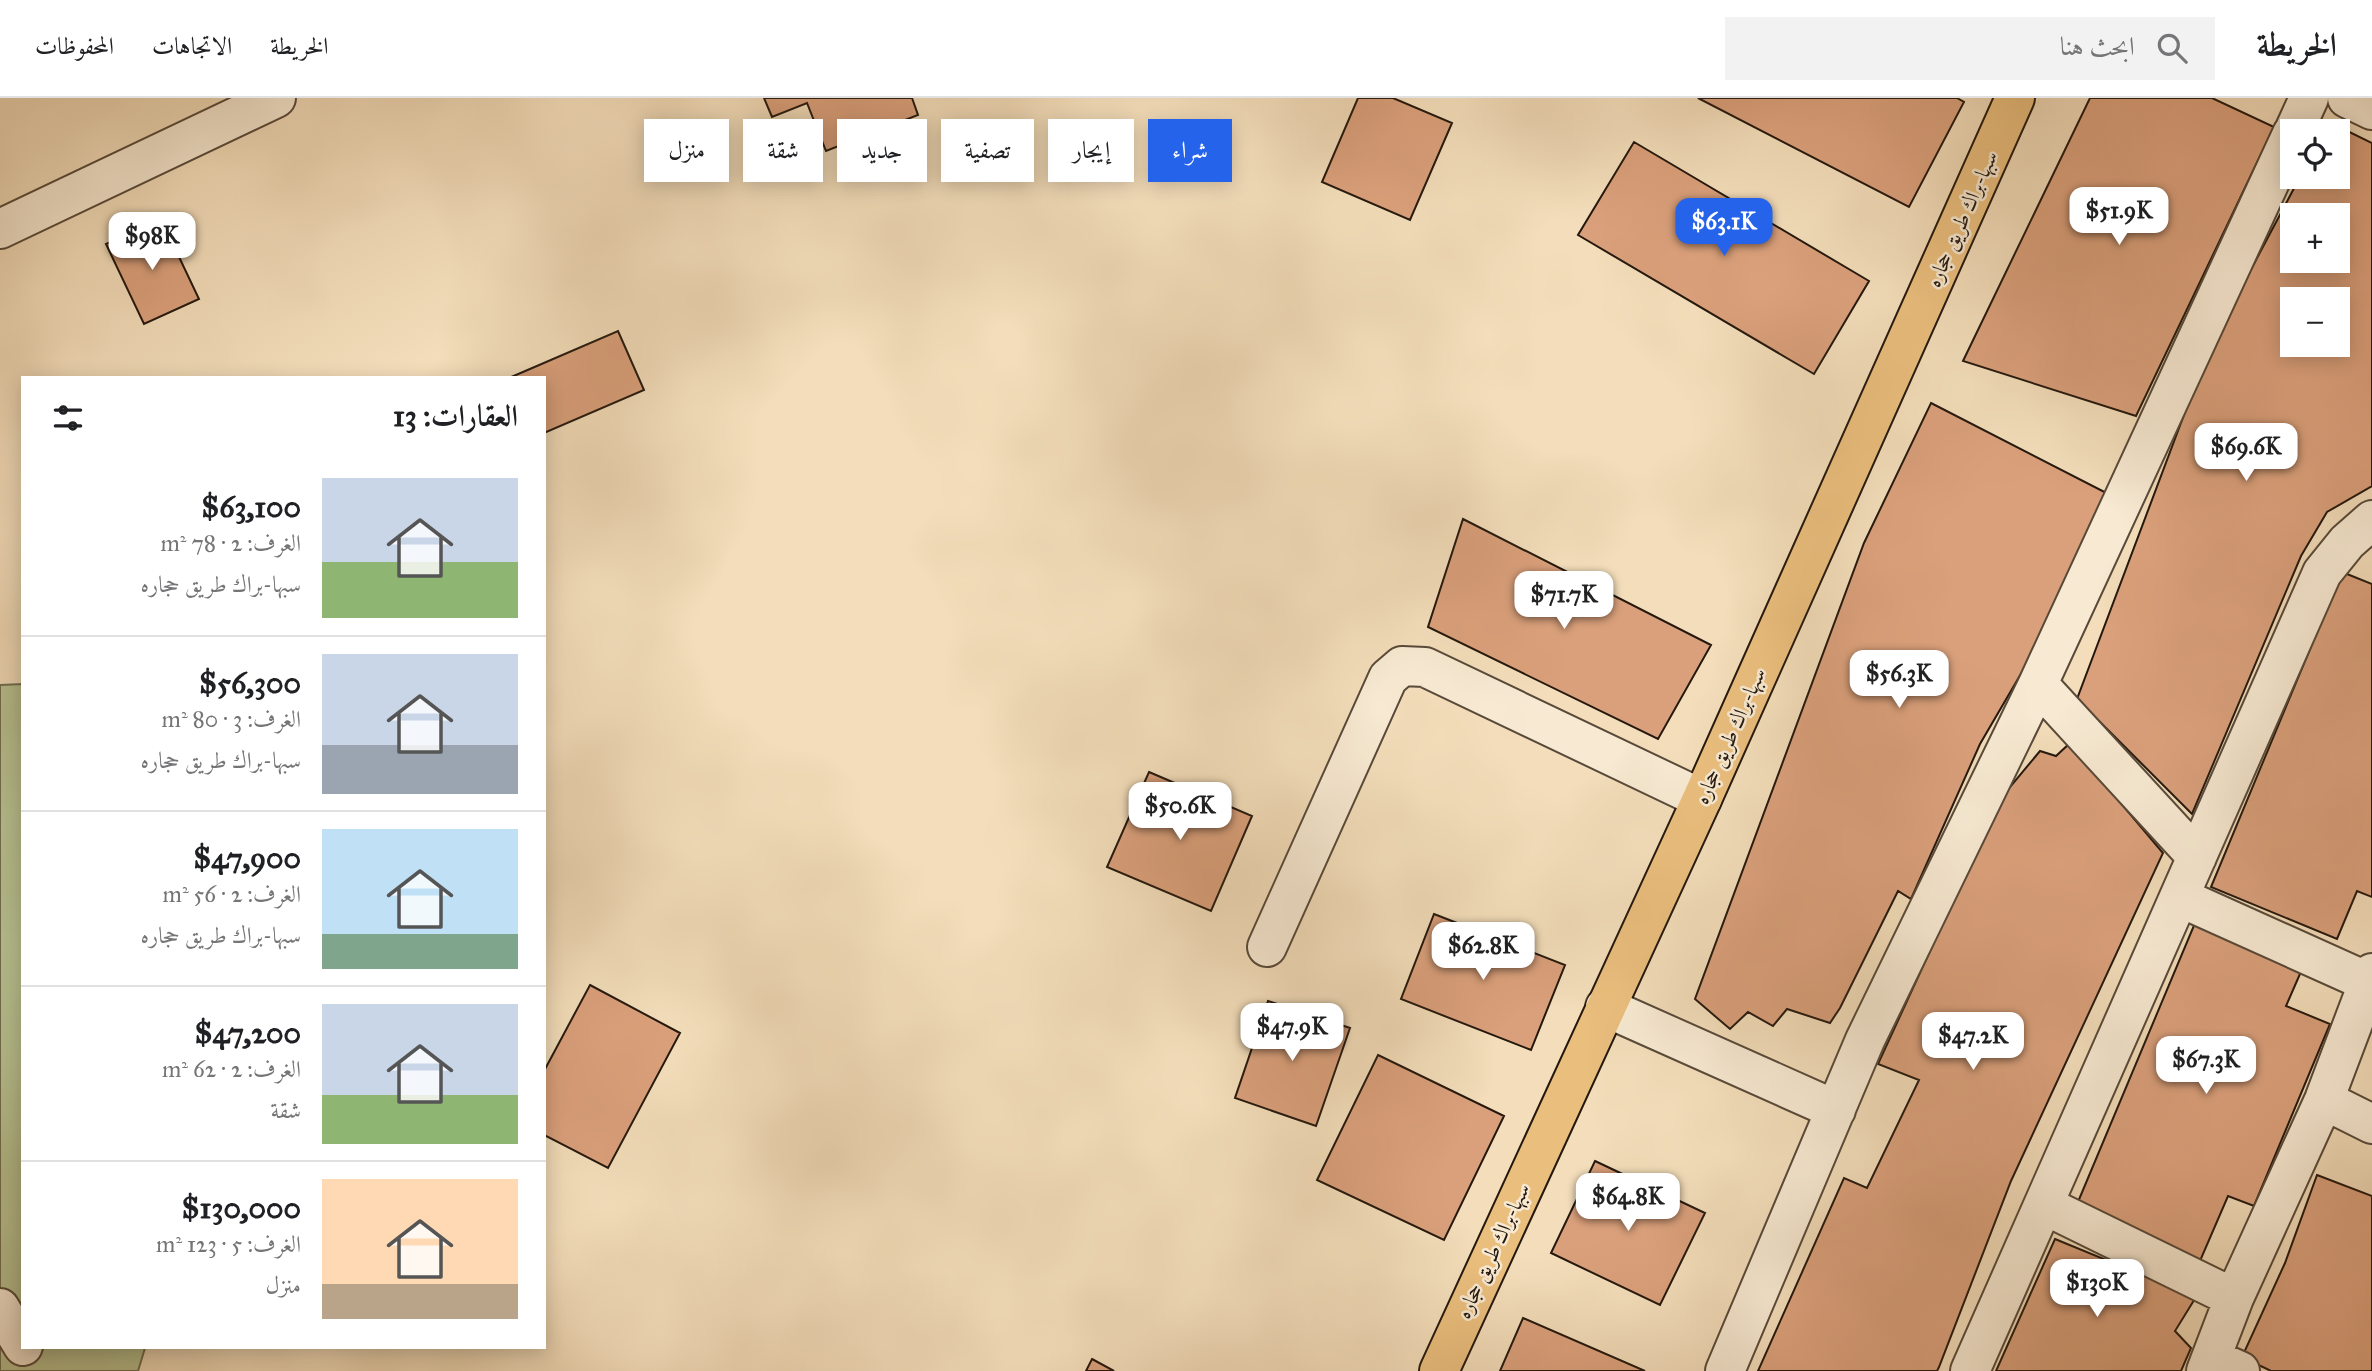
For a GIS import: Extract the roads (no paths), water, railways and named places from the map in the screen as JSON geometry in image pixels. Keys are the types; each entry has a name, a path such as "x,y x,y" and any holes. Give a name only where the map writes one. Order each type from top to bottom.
{"main road":[{"name":"سبها-براك طريق حجاره","path":"1439,1371 1702,799 2015,98"}],"street":[{"path":"0,229 276,98"},
{"path":"2299,119 2309,98"},
{"path":"2347,98 2372,110"},
{"path":"1725,1371 1865,1040 2038,684 2280,161"},
{"path":"1970,1371 2322,573 2347,542 2372,520"},
{"path":"1267,947 1388,678 1402,666 1425,667 1702,799"},
{"path":"2038,684 2197,857"},
{"path":"2179,897 2370,978 2324,1100 2234,1298 2219,1366"},
{"path":"1605,1007 1836,1110"},
{"path":"2324,1100 2372,1124"},
{"path":"2045,1205 2234,1298"},
{"path":"0,1308 21,1344"},
{"path":"24,1349 38,1371"}]}
